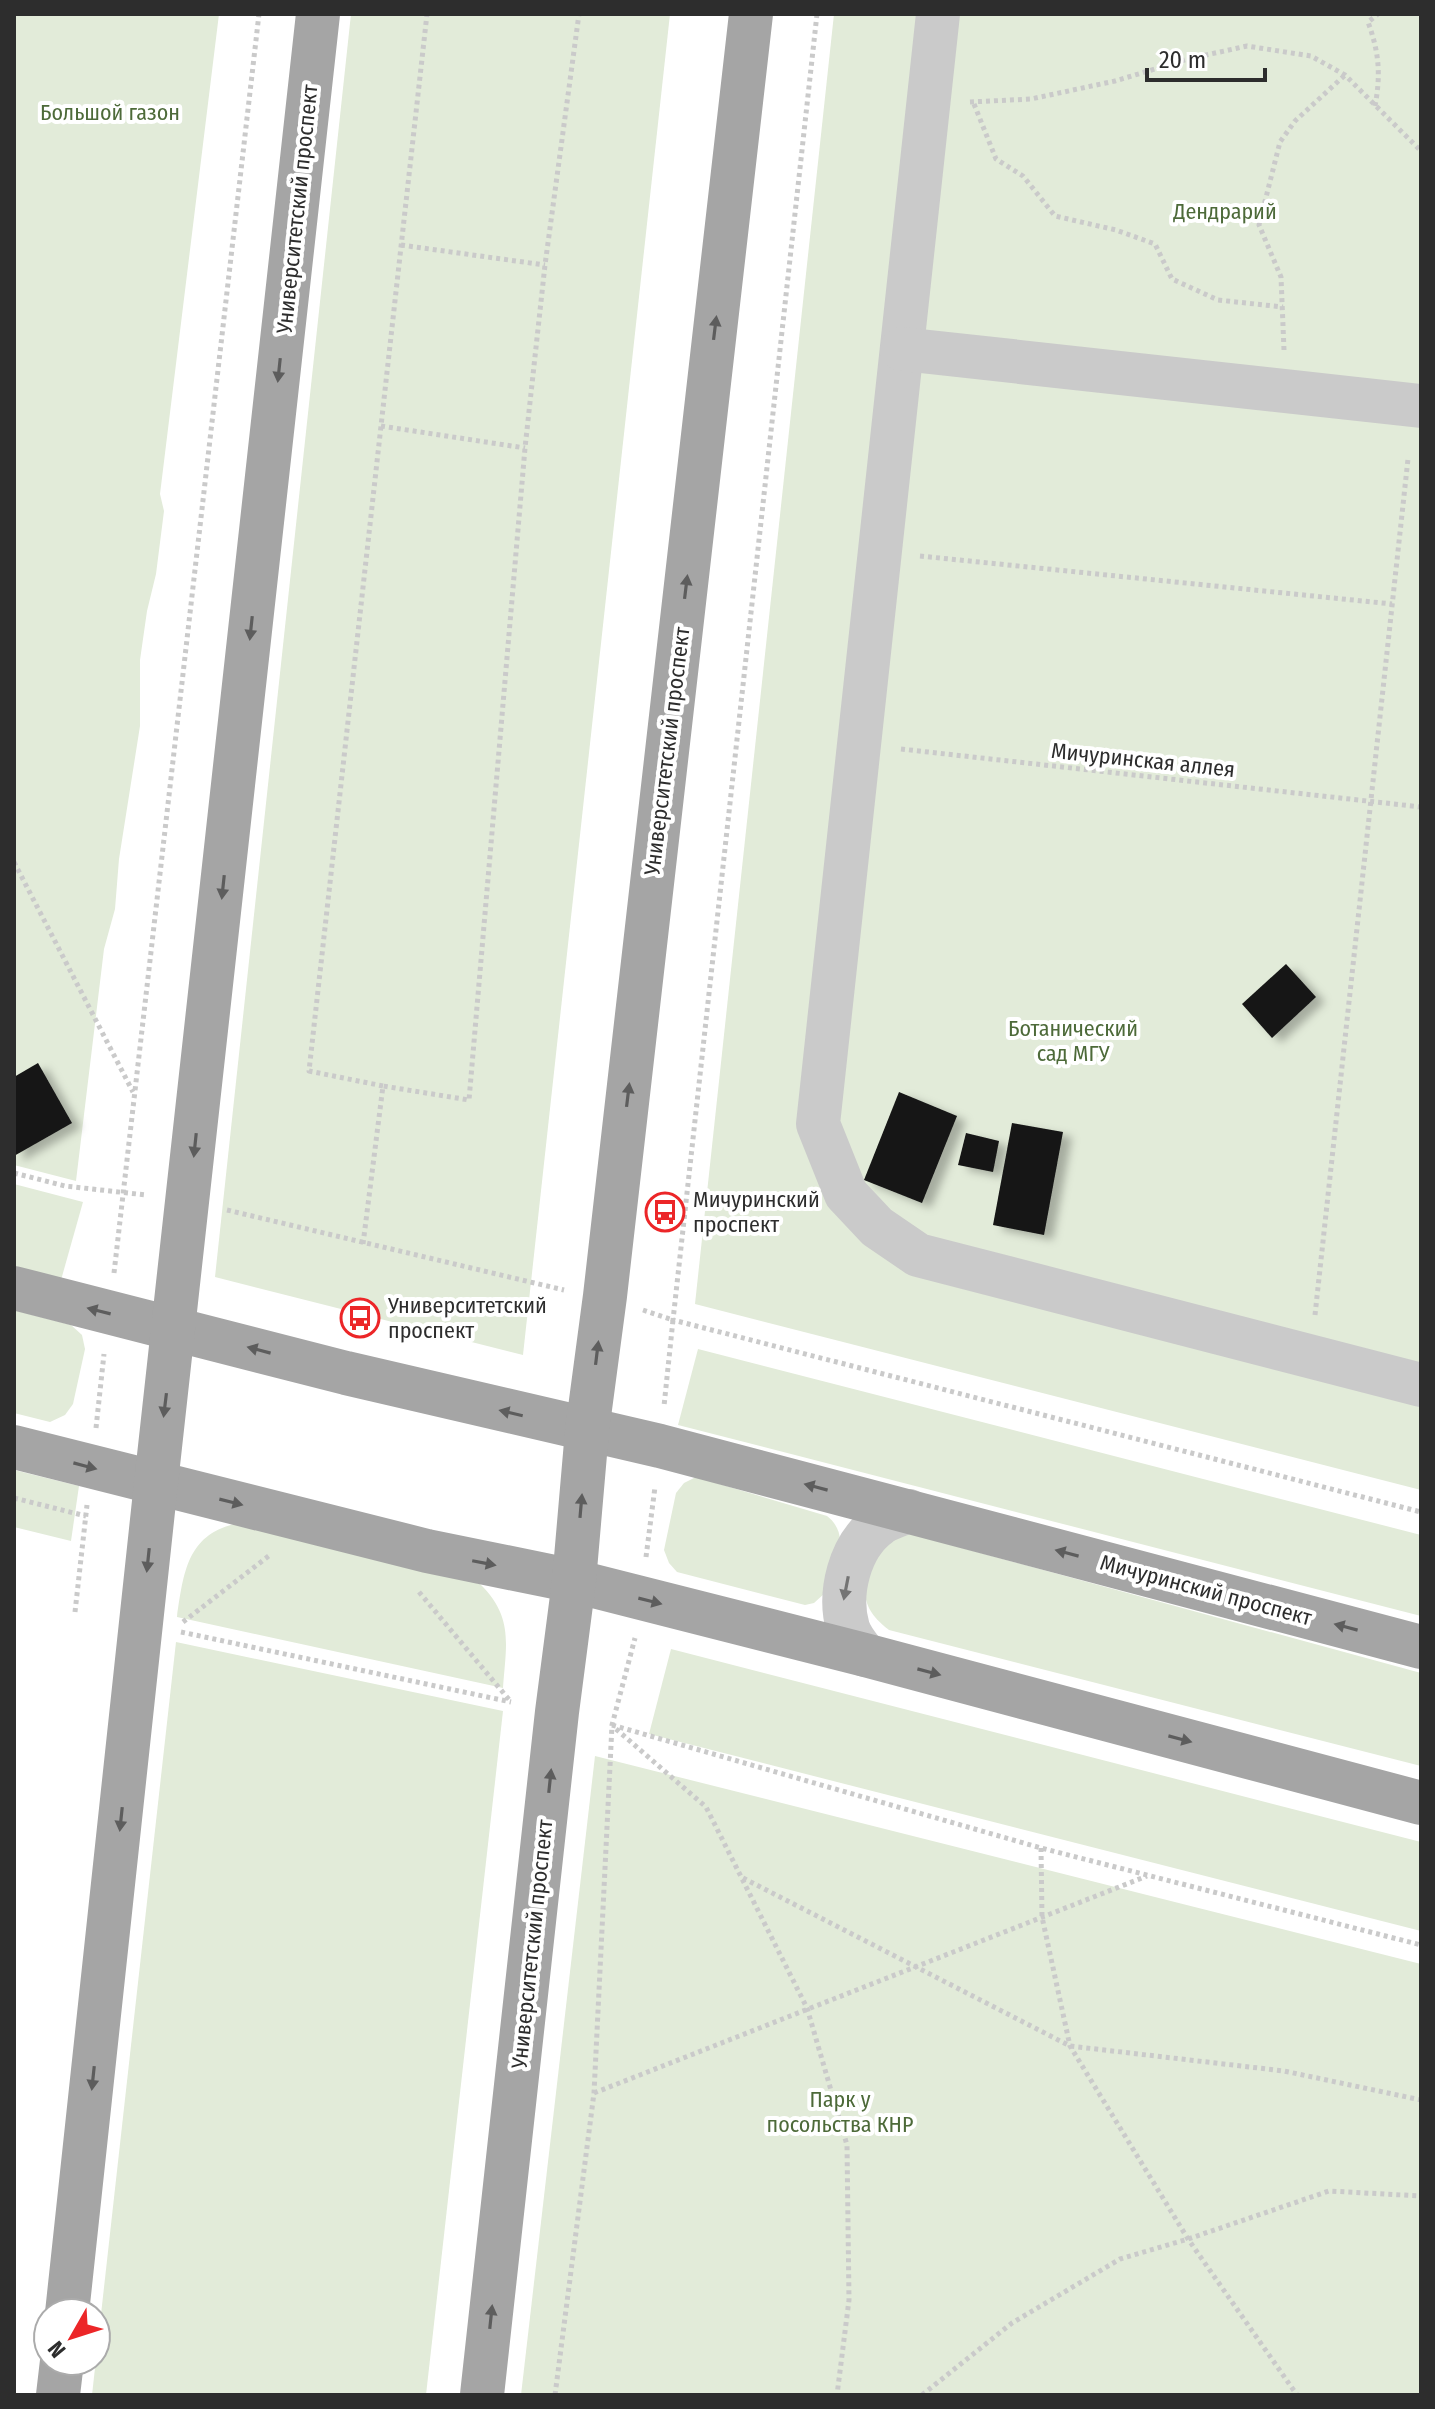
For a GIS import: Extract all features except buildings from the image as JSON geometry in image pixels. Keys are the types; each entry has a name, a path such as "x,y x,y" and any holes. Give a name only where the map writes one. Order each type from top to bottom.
{"main road":[{"name":"Университетский проспект","path":"69,2297 318,14"},
{"name":"Университетский проспект","path":"482,2395 574,1581 587,1431 751,14"},
{"name":"Мичуринский проспект","path":"14,1288 346,1373 660,1446 1421,1647"},
{"path":"14,1447 427,1551 574,1581 1421,1803"}],"street":[{"path":"938,14 818,1124 846,1194 877,1227 918,1255 1421,1385"},
{"path":"902,349 1421,406"},
{"path":"865,1655 849,1632 843,1602 847,1578 860,1547 879,1524 909,1511"}],"path":[{"path":"75,1612 259,14"},
{"path":"427,14 309,1071 469,1100 525,448 545,265 579,14"},
{"path":"817,14 673,1320 1421,1512"},
{"path":"1375,106 1379,87 1378,49 1368,22 1378,14"},
{"path":"930,88 974,104 1031,99 1115,81 1188,59 1247,46 1311,56 1345,75 1421,151"},
{"path":"1282,391 1285,339 1281,277 1259,225 1280,142 1295,121 1345,75"},
{"path":"974,104 996,159 1023,176 1055,216 1116,230 1155,244 1172,279 1218,300 1283,307"},
{"path":"401,245 545,265"},
{"path":"381,426 525,448"},
{"path":"1311,1356 1408,459"},
{"path":"881,552 1392,604"},
{"name":"Мичуринская аллея","path":"860,744 1421,807"},
{"path":"14,862 134,1095"},
{"path":"363,1244 383,1086"},
{"path":"14,1173 65,1186 123,1192"},
{"path":"14,1498 86,1516"},
{"path":"285,1559 270,1555 172,1630 511,1702 418,1590"},
{"path":"612,1725 1041,1848 1421,1945"},
{"path":"612,1725 706,1807 807,2008 847,2145 849,2300 837,2395"},
{"path":"555,2395 594,2093 612,1725"},
{"path":"1041,1848 1042,1917 1070,2046 1188,2239 1297,2395"},
{"path":"594,2093 1147,1876"},
{"path":"741,1877 1070,2046 1284,2071 1421,2100"},
{"path":"922,2395 1012,2323 1120,2259 1329,2191 1421,2196"}],"green space":[{"name":"Большой газон","path":"14,14 219,14 160,494 164,511 140,660 140,726 119,859 115,909 104,949 76,1181 14,1165"},
{"path":"351,14 670,14 523,1355 215,1277"},
{"name":"Ботанический сад МГУ","path":"834,14 1421,14 1421,1490 695,1304"},
{"path":"14,1184 83,1202 61,1280 14,1268"},
{"path":"14,1310 71,1325 82,1335 85,1349 73,1404 65,1415 50,1422 14,1413"},
{"path":"698,1349 1421,1535 1421,1616 678,1425"},
{"path":"14,1470 79,1486 71,1541 14,1527"},
{"path":"696,1477 830,1518 838,1530 840,1541 825,1593 814,1603 805,1605 677,1572 664,1550 676,1493 684,1483"},
{"path":"244,1522 480,1584 491,1596 503,1620 506,1645 503,1688 177,1617 187,1568 200,1543 225,1527"},
{"path":"911,1534 1421,1673 1421,1766 889,1630 874,1615 866,1600 866,1562 897,1537"},
{"path":"176,1642 503,1711 426,2395 92,2395 94,2377 112,2377 112,2297 103,2297"},
{"path":"671,1649 1421,1842 1421,1931 649,1734"},
{"name":"Парк у посольства КНР","path":"595,1756 1421,1964 1421,2395 521,2395"}],"place":[{"name":"Мичуринский проспект","path":"665,1212"},
{"name":"Университетский проспект","path":"360,1318"}],"park label":[{"name":"Дендрарий","path":"1225,211"}]}
